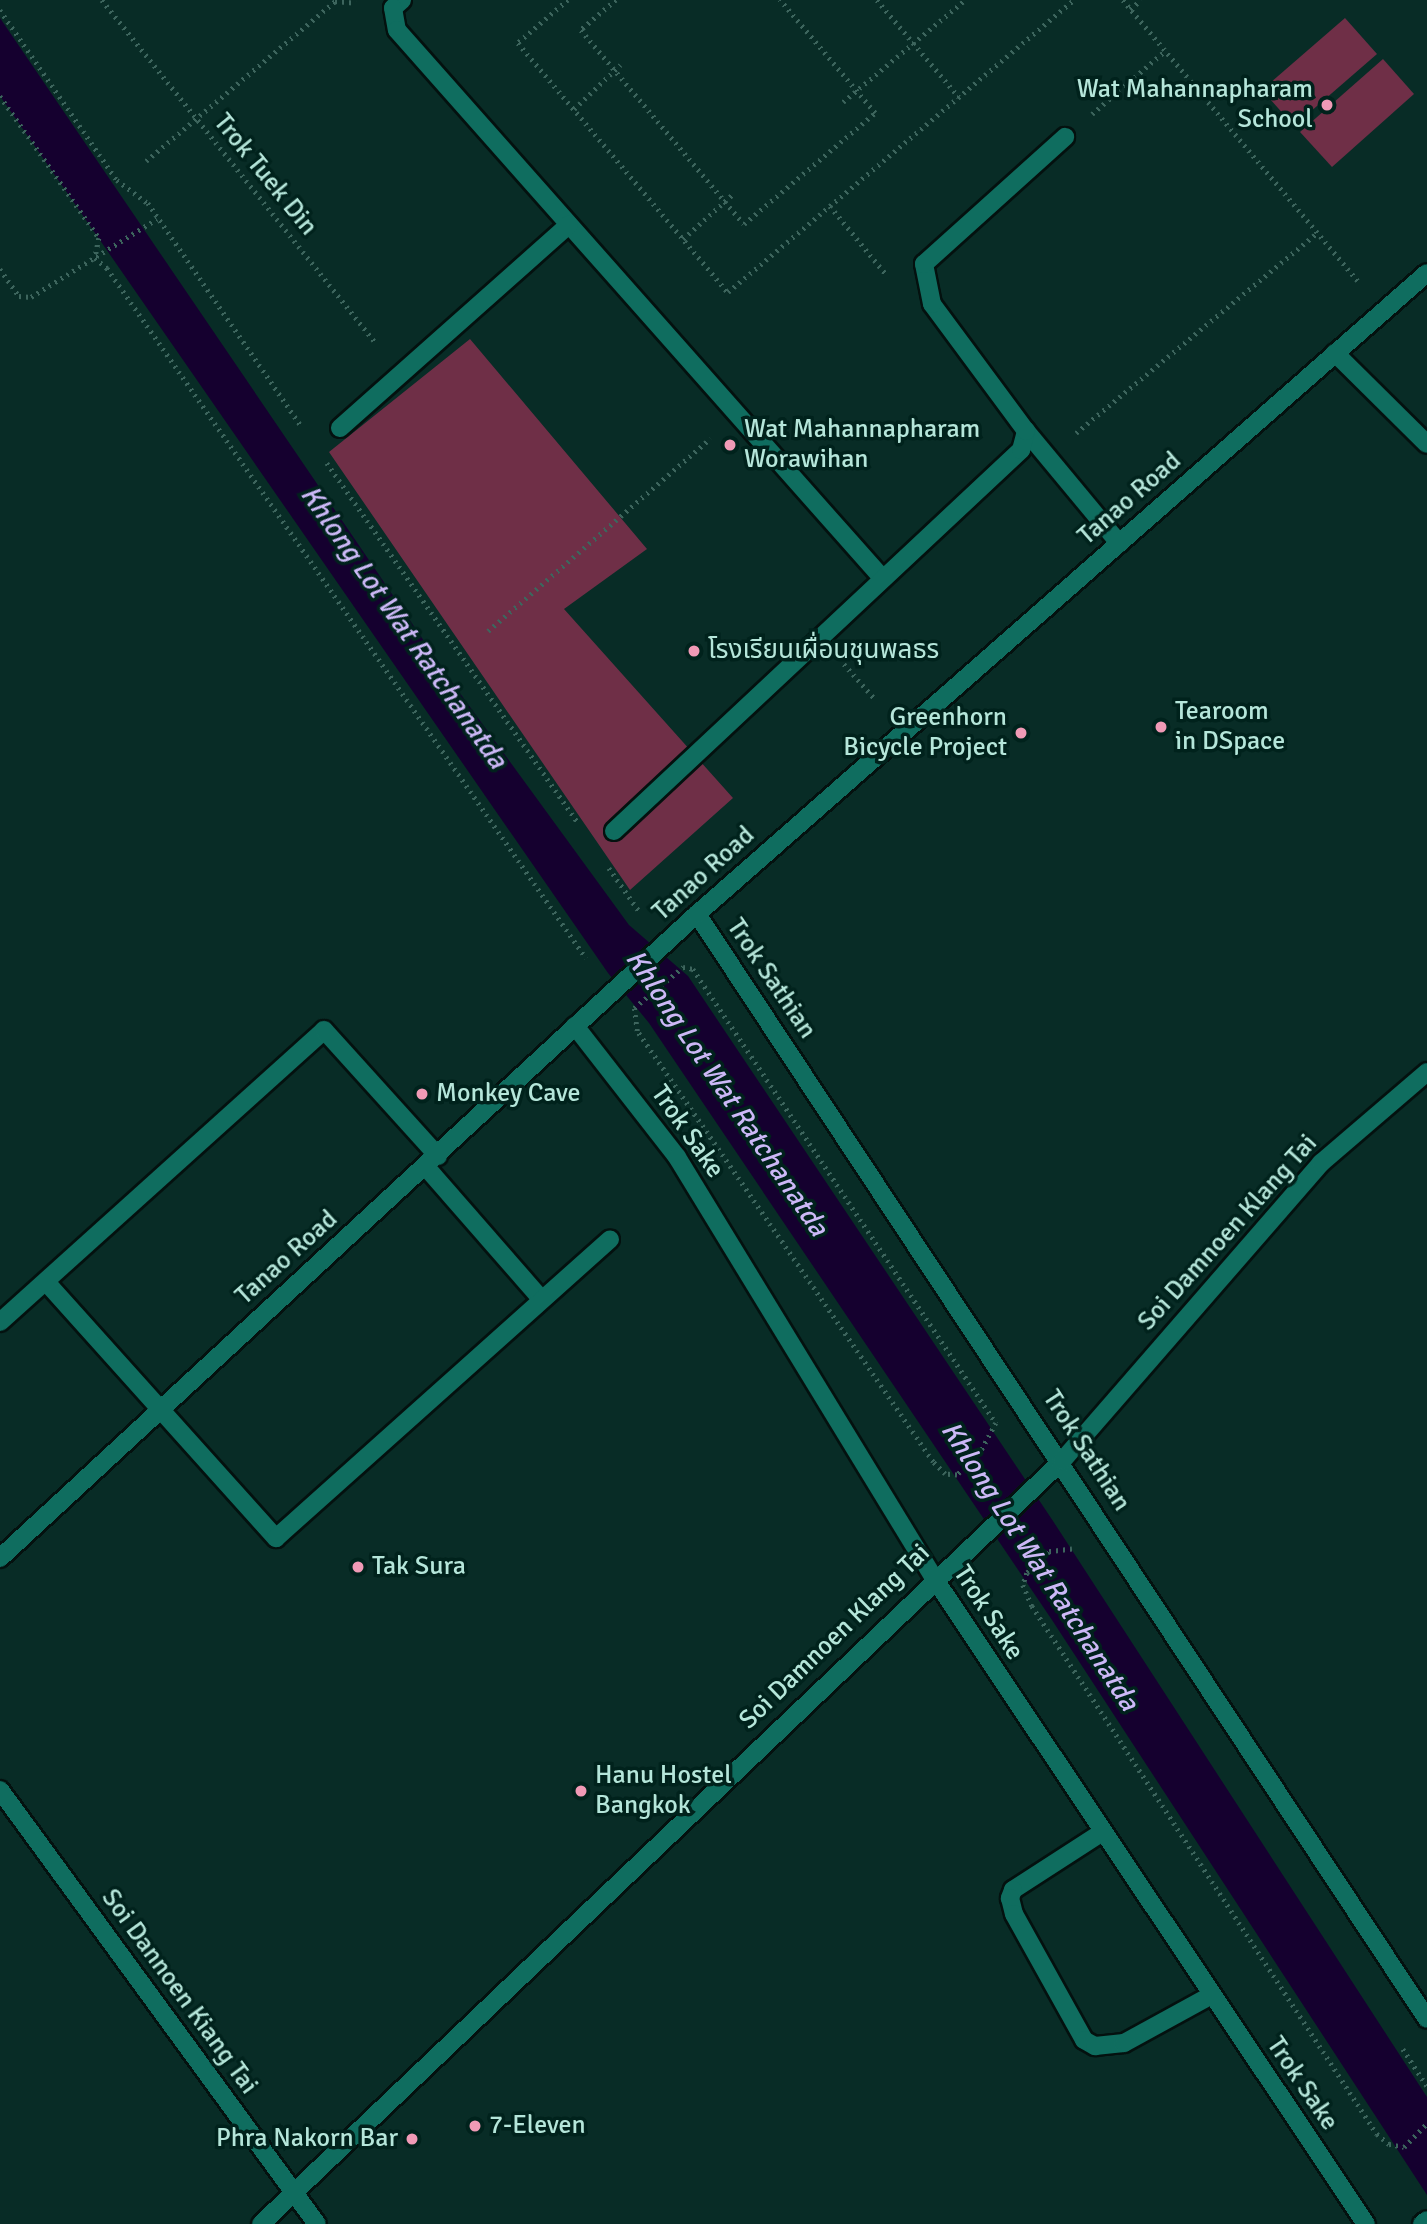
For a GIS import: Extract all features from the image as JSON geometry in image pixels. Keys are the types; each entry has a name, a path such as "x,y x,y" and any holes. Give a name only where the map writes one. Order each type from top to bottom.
{"street":[{"path":"397,4 397,30 883,579"},
{"path":"1065,137 924,264 932,304 1026,431 1119,543"},
{"path":"340,428 400,372 569,225"},
{"name":"Tanao Road","path":"0,1558 432,1162 697,914 1427,273"},
{"path":"1335,353 1427,444"},
{"path":"614,831 883,579 1004,470 1021,450 1026,431"},
{"name":"Trok Sathian","path":"697,914 1062,1461 1427,2019"},
{"name":"Trok Sake","path":"575,1026 677,1157 934,1578 1210,1996 1366,2224"},
{"path":"0,1322 47,1283 324,1030 542,1300"},
{"name":"Soi Damnoen Klang Tai","path":"261,2224 934,1578 1062,1461 1321,1163 1427,1072"},
{"path":"47,1283 276,1538 610,1239"},
{"name":"Soi Dannoen Kiang Tai","path":"0,1790 317,2224"},
{"path":"1101,1833 1013,1891 1010,1898 1014,1914 1084,2040 1095,2046 1124,2043 1210,1996"},
{"path":"1423,2224 1427,2220"}],"path":[{"name":"Trok Tuek Din","path":"102,0 400,372"},
{"path":"568,0 518,43 728,292 1074,0"},
{"path":"616,0 580,30 744,223 875,113 780,0"},
{"path":"877,0 959,97"},
{"path":"844,102 965,0"},
{"path":"1123,0 1358,281"},
{"path":"1130,9 1141,0"},
{"path":"146,161 335,1 397,4"},
{"path":"1065,137 1165,51"},
{"path":"574,109 620,65"},
{"path":"0,96 99,238 98,257 586,958"},
{"path":"683,239 733,194"},
{"path":"830,206 889,277"},
{"path":"0,269 1,276 19,296 31,297 157,219"},
{"path":"1072,436 1317,233"},
{"path":"488,631 738,415"},
{"path":"821,638 876,700"},
{"name":"Trok Sake","path":"634,1008 637,1031 945,1474 957,1475 980,1453 996,1423"},
{"name":"Trok Sake","path":"1076,1550 1057,1548 1027,1573 1023,1585 1032,1606 1377,2134 1399,2148 1417,2138 1427,2123"}],"shaded area":[{"path":"1345,18 1377,54 1294,126 1262,90"},
{"path":"1383,59 1414,94 1332,167 1300,132"},
{"path":"470,339 647,549 564,609 733,798 630,890 329,452"}],"water":[{"name":"Khlong Lot Wat Ratchanatda","path":"0,18 454,685 629,925 688,976 1053,1521 1427,2097 1427,2195 1052,1620 649,1023 608,973 0,96"}],"place":[{"name":"Wat Mahannapharam School","path":"1327,105"},
{"name":"Wat Mahannapharam Worawihan","path":"730,445"},
{"name":"โรงเรียนเผื่อนชุนพลธร","path":"694,651"},
{"name":"Tearoom in DSpace","path":"1161,727"},
{"name":"Greenhorn Bicycle Project","path":"1021,733"},
{"name":"Monkey Cave","path":"422,1094"},
{"name":"Tak Sura","path":"358,1567"},
{"name":"Hanu Hostel Bangkok","path":"581,1791"},
{"name":"7-Eleven","path":"475,2126"},
{"name":"Phra Nakorn Bar","path":"412,2139"}]}
